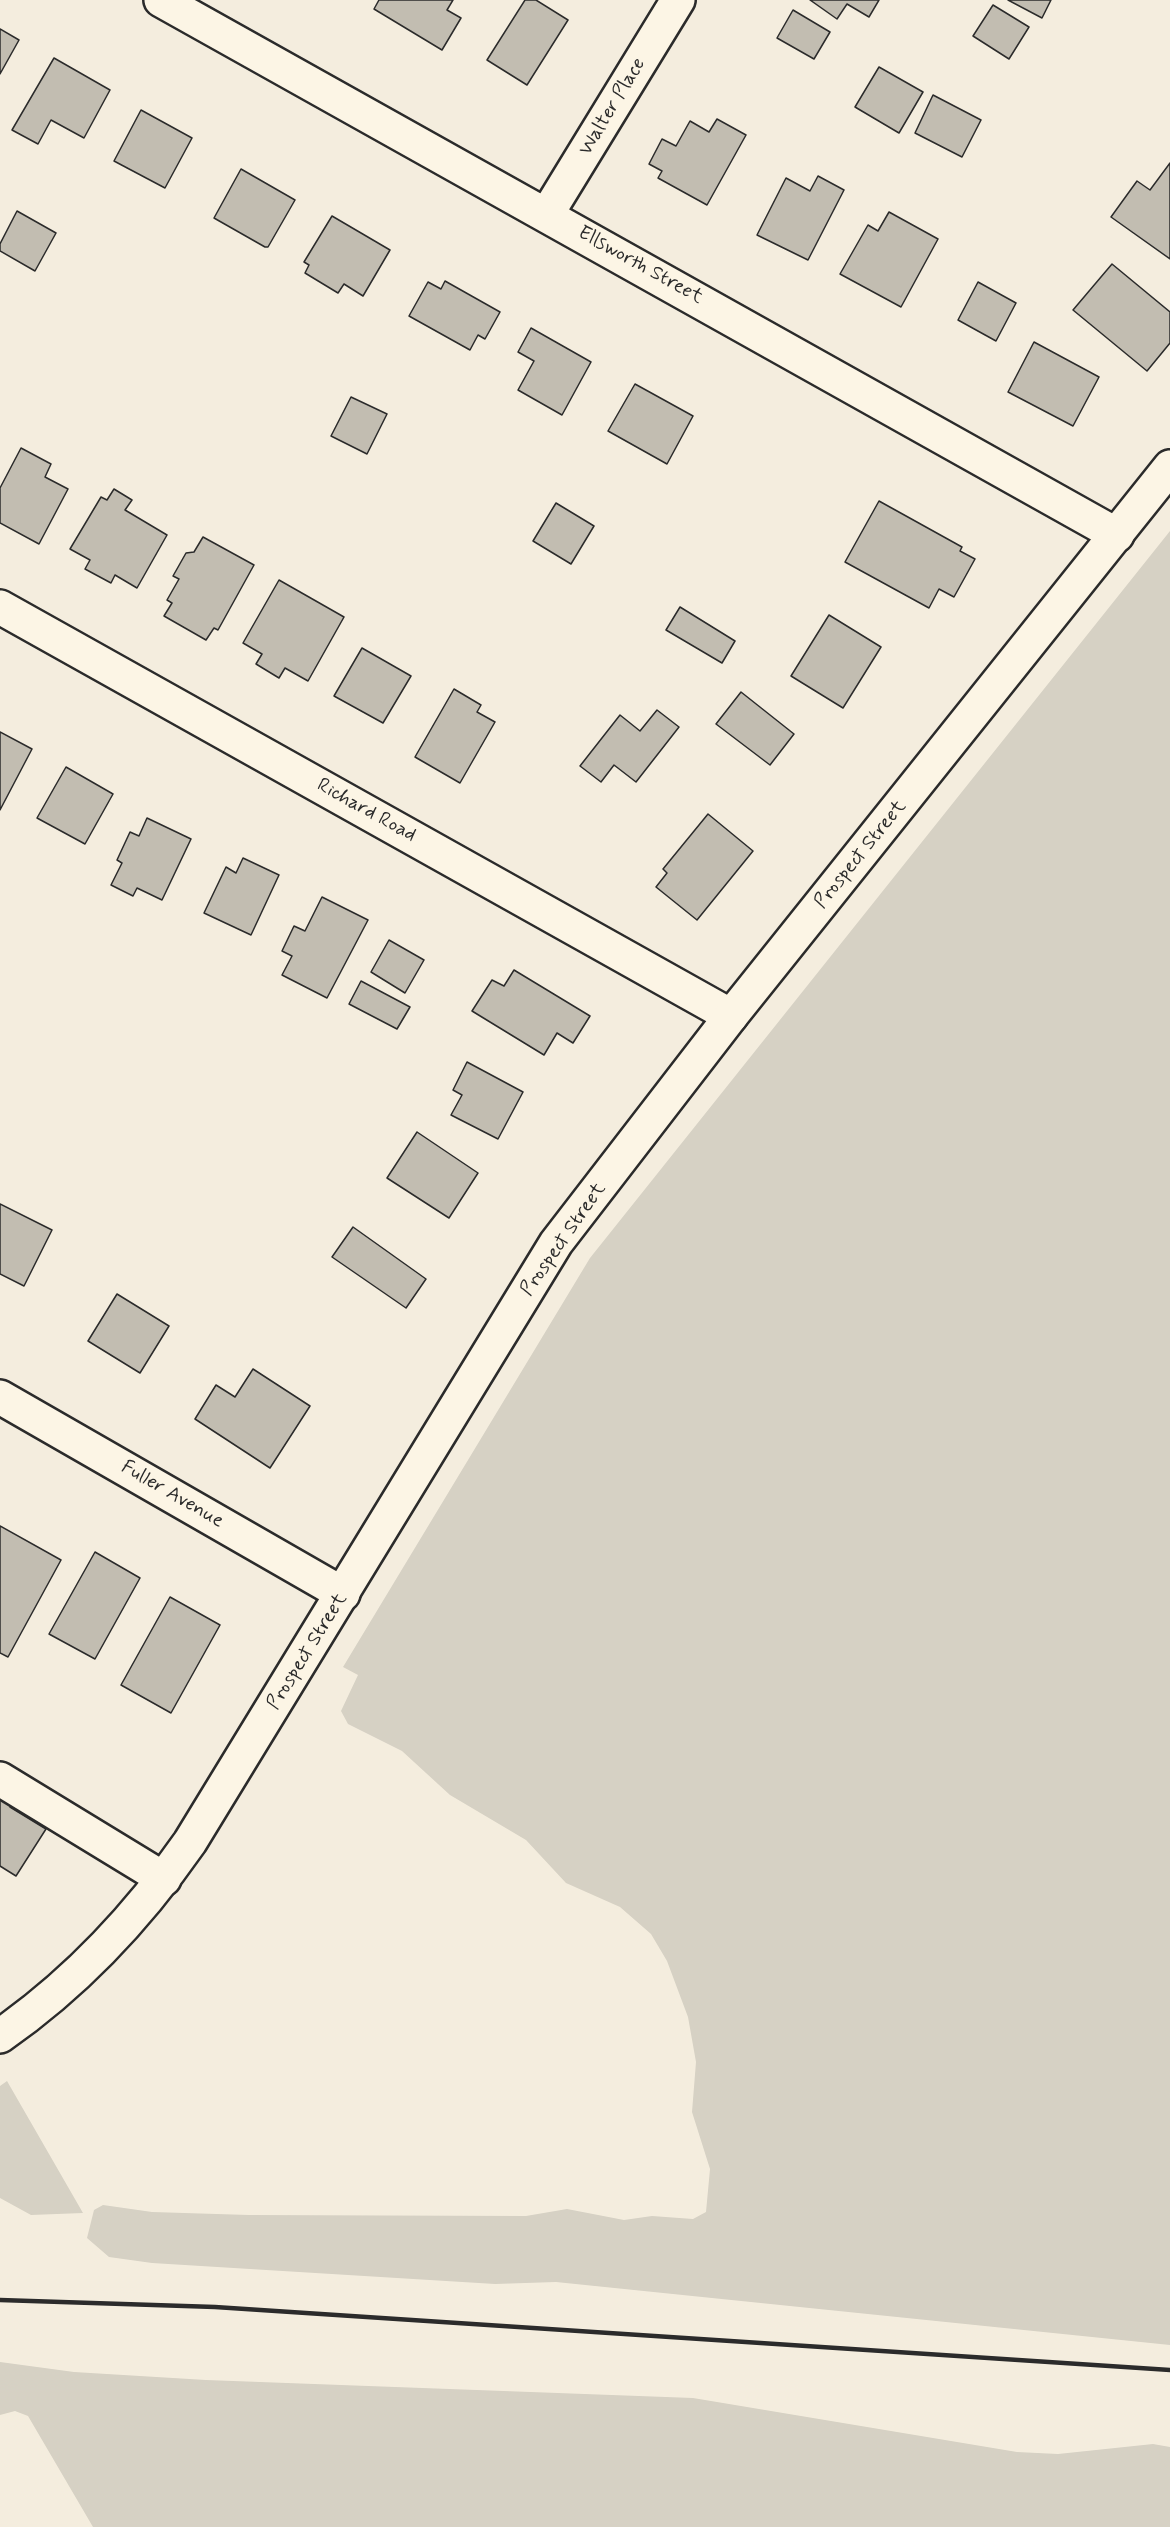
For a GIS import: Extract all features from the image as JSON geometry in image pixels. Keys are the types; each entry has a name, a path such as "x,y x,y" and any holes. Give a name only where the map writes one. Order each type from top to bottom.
{"street":[{"name":"Ellsworth Street","path":"161,0 548,214 1117,535"},
{"name":"Walter Place","path":"548,214 678,0"},
{"name":"Prospect Street","path":"0,2036 56,1994 89,1964 120,1932 164,1879 190,1842 344,1594 556,1243 731,1016 1170,467"},
{"name":"Richard Road","path":"0,607 731,1016"},
{"name":"Fuller Avenue","path":"0,1397 344,1594"},
{"path":"0,1779 164,1879"}],"shaded area":[{"path":"1170,531 1170,2345 556,2282 495,2284 152,2263 109,2257 87,2238 94,2210 103,2205 152,2212 249,2215 526,2216 567,2209 624,2220 652,2216 693,2219 706,2212 710,2169 692,2112 696,2062 688,2017 667,1961 651,1934 620,1907 566,1883 526,1840 450,1795 402,1751 348,1724 341,1711 358,1675 343,1667 590,1258"},
{"path":"7,2081 83,2213 31,2215 0,2198 0,2086"},
{"path":"0,2362 74,2372 206,2380 693,2398 1017,2452 1058,2454 1153,2444 1170,2447 1170,2527 93,2527 28,2416 15,2411 0,2415"}],"building":[{"path":"379,0 453,0 447,10 461,18 442,50 374,9"},
{"path":"525,0 536,0 568,20 527,85 487,60"},
{"path":"810,0 879,0 869,17 847,4 837,19"},
{"path":"1008,0 1051,0 1042,18"},
{"path":"993,5 1029,27 1009,59 973,36"},
{"path":"793,10 830,32 814,59 777,38"},
{"path":"0,29 19,40 0,74"},
{"path":"54,58 110,90 84,138 51,120 38,144 12,130"},
{"path":"879,67 923,92 899,133 855,107"},
{"path":"933,95 981,120 962,157 915,133"},
{"path":"141,110 192,138 165,188 114,161"},
{"path":"717,119 746,135 707,205 658,178 662,171 649,164 662,139 676,146 690,121 709,132"},
{"path":"1170,163 1170,259 1111,217 1137,181 1150,190"},
{"path":"241,169 295,200 268,247 214,218"},
{"path":"818,176 844,190 808,260 757,235 786,178 810,191"},
{"path":"17,211 56,233 35,271 0,251 0,244"},
{"path":"889,212 938,239 901,307 840,274 868,225 878,231"},
{"path":"332,216 390,250 363,296 344,284 338,293 305,273 309,265 304,262"},
{"path":"1112,264 1170,312 1170,343 1147,371 1073,310"},
{"path":"445,281 500,312 485,339 478,335 470,350 409,316 428,282 441,289"},
{"path":"978,282 1016,303 996,341 958,320"},
{"path":"531,328 591,362 562,415 518,390 534,361 518,352"},
{"path":"1034,342 1099,377 1073,426 1008,392"},
{"path":"635,384 693,416 667,464 608,431"},
{"path":"351,397 387,414 367,454 331,436"},
{"path":"21,448 51,464 45,477 68,489 39,544 0,523 0,488"},
{"path":"114,489 132,500 125,510 167,535 137,588 115,575 111,583 85,569 90,560 70,549 101,497 107,500"},
{"path":"879,501 962,547 960,551 975,559 954,597 939,589 929,608 845,562"},
{"path":"556,503 594,526 571,564 533,541"},
{"path":"203,537 254,565 218,630 214,628 206,640 164,616 172,603 167,600 179,579 173,576 186,553 194,552"},
{"path":"279,580 344,617 308,681 285,668 279,678 256,664 262,654 243,643"},
{"path":"680,607 735,641 722,663 666,630"},
{"path":"829,615 881,647 843,708 791,676"},
{"path":"362,648 411,676 383,723 334,696"},
{"path":"454,689 481,705 477,712 495,722 460,783 415,757"},
{"path":"741,692 794,734 770,765 716,724"},
{"path":"657,710 679,727 636,782 614,765 601,782 580,766 620,715 640,731"},
{"path":"0,732 32,749 0,810"},
{"path":"66,767 113,794 85,844 37,818"},
{"path":"708,814 753,851 697,920 656,887 667,873 663,869"},
{"path":"147,818 191,839 162,900 137,888 133,896 111,885 122,863 117,860 130,832 139,836"},
{"path":"243,858 279,875 251,935 204,913 226,867 236,873"},
{"path":"322,897 368,920 327,998 282,975 292,956 282,951 294,926 305,931"},
{"path":"389,940 424,960 405,993 371,972"},
{"path":"514,970 590,1016 573,1043 557,1033 544,1055 472,1011 492,980 504,986"},
{"path":"361,981 410,1007 397,1029 349,1004"},
{"path":"467,1062 523,1092 498,1139 451,1115 462,1095 453,1090"},
{"path":"417,1132 478,1173 449,1218 387,1178"},
{"path":"0,1204 52,1230 24,1286 0,1274"},
{"path":"353,1227 426,1279 406,1308 332,1257"},
{"path":"117,1294 169,1326 140,1373 88,1341"},
{"path":"253,1369 310,1406 270,1468 195,1419 216,1385 235,1397"},
{"path":"0,1526 61,1560 8,1657 0,1653"},
{"path":"95,1552 140,1578 95,1659 49,1634"},
{"path":"170,1597 220,1625 171,1713 121,1685"},
{"path":"0,1789 15,1798 10,1807 46,1829 16,1876 0,1866"}],"railway":[{"path":"0,2300 215,2307 1170,2370"}]}
